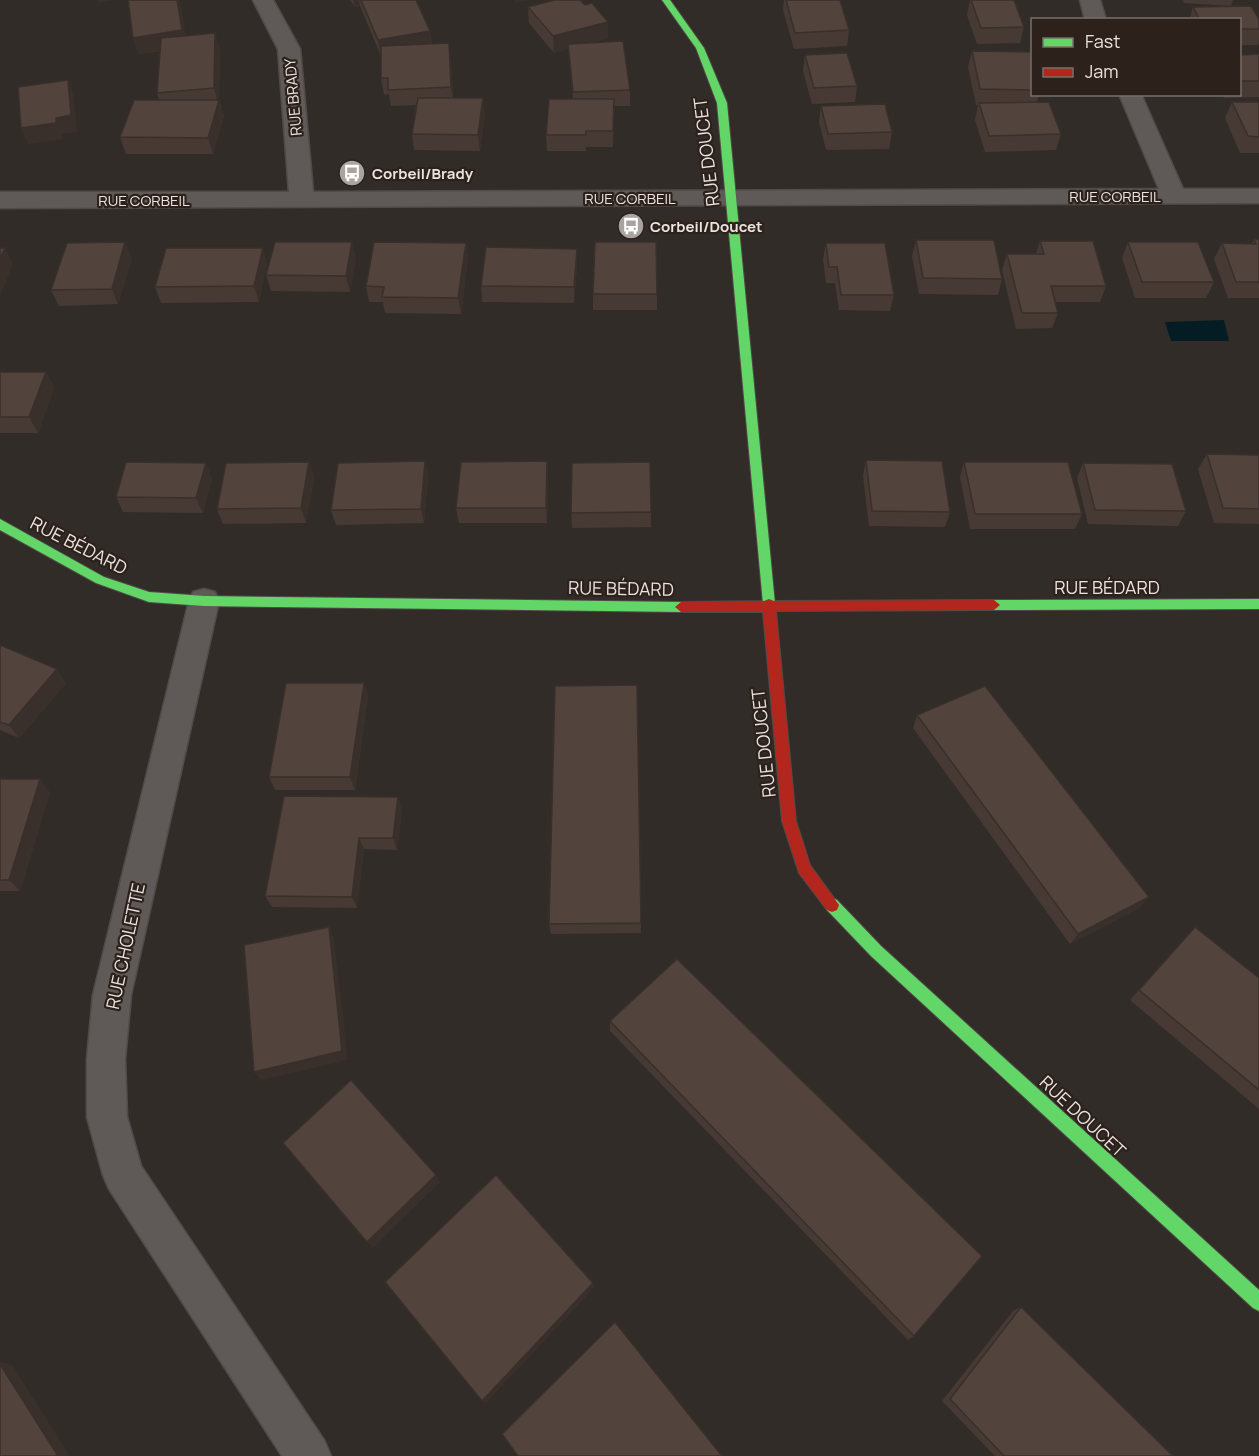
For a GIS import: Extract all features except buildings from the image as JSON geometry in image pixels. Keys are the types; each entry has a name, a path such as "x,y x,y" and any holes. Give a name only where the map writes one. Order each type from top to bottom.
{"street":[{"name":"RUE BRADY","path":"263,0 289,49 302,199"},
{"name":"RUE DOUCET","path":"666,0 689,26 709,61 722,103 789,821 804,868 833,907 876,951 1259,1302"},
{"path":"1090,0 1095,18"},
{"path":"1131,96 1174,196"},
{"name":"RUE CORBEIL","path":"0,200 1259,196"},
{"name":"RUE BÉDARD","path":"0,524 100,580 148,597 204,601 768,607 1259,604"},
{"name":"RUE CHOLETTE","path":"204,601 112,995 106,1059 107,1117 123,1175 308,1456"}],"water":[{"path":"1224,320 1229,341 1171,341 1165,322"}],"traffic: fast":[{"path":"666,0 700,48 722,103 769,604"},
{"path":"0,524 100,580 149,597 204,601 681,607"},
{"path":"994,605 1259,604"},
{"path":"832,905 876,951 1259,1302"}],"traffic: jam":[{"path":"769,604 789,821 804,868 832,905"},
{"path":"681,607 994,605"}],"place":[{"name":"Corbeil/Brady","path":"352,173"},
{"name":"Corbeil/Doucet","path":"631,226"}]}
